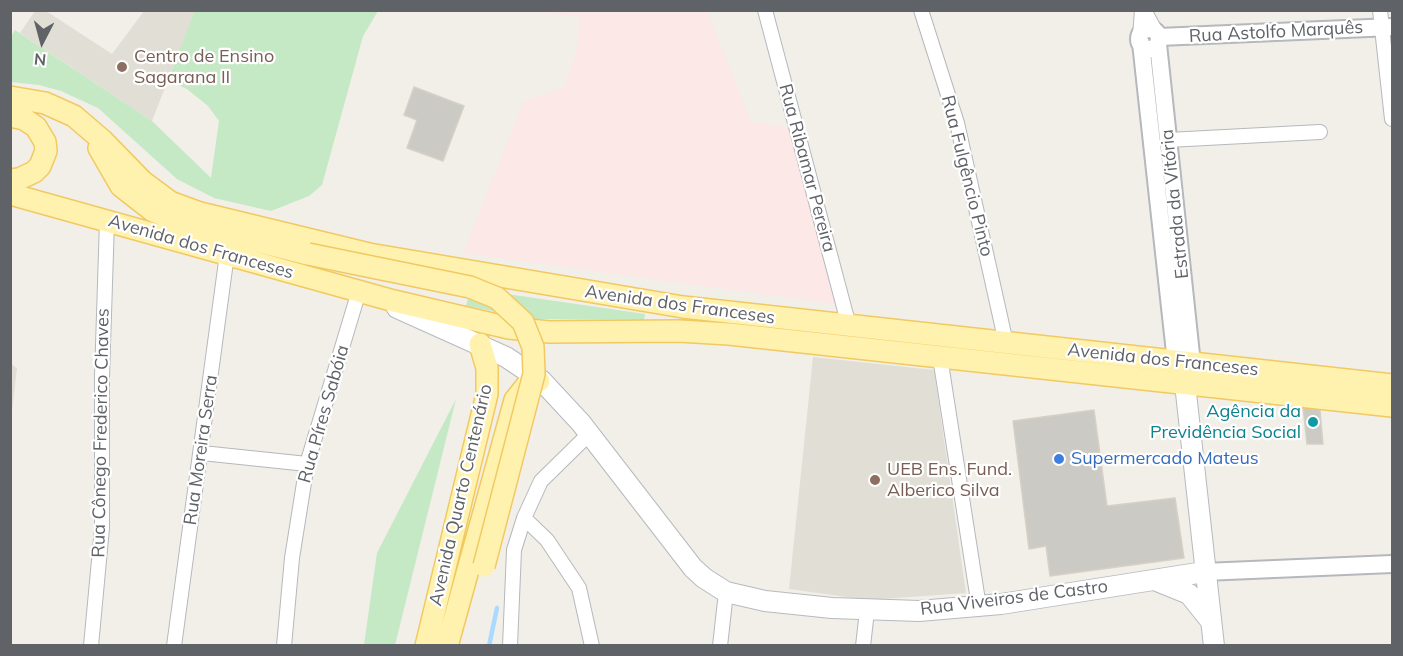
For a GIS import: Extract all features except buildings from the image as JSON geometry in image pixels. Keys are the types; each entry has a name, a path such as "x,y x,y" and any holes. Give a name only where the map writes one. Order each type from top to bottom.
{"main road":[{"name":"Avenida dos Franceses","path":"10,97 45,103 74,116 156,193 200,213 369,254 506,279 683,307 1392,385"},
{"path":"10,116 24,119 36,127 45,142 46,151 40,166 34,172 27,177 10,180"},
{"path":"74,116 94,141 121,186 153,211 243,239 470,287 497,298 523,322 533,347 534,374 484,566 449,645"},
{"name":"Avenida dos Franceses","path":"10,194 359,291 508,328 563,333 702,331 1392,406"},
{"name":"Rua Viveiros de Castro","path":"359,291 480,344 520,365 542,381 589,434 693,568 726,592 765,601 867,611 979,607 1204,572"},
{"name":"Avenida Quarto Centenário","path":"426,645 487,394 487,368 480,344"},
{"path":"1179,362 1185,384 1204,572 1214,645"},
{"name":"Avenida Quarto Centenário","path":"449,645 515,400 527,385 542,381"},
{"path":"1155,580 1189,594 1211,623"}],"street":[{"name":"Rua Fulgêncio Pinto","path":"921,10 957,123 1006,343"},
{"name":"Estrada da Vitória","path":"1143,10 1151,39 1168,140 1179,362"},
{"name":"Rua Ribamar Pereira","path":"766,11 849,326"},
{"name":"Rua Astolfo Marquês","path":"1151,39 1385,21"},
{"path":"1385,21 1392,119"},
{"name":"Estrada da Vitória","path":"1151,39 1179,362"},
{"path":"1168,140 1320,132"},
{"name":"Rua Cônego Frederico Chaves","path":"91,645 102,528 102,377 107,221"},
{"name":"Rua Moreira Serra","path":"174,645 202,453 227,254"},
{"name":"Rua Píres Sabóia","path":"284,645 292,558 307,464 359,291"},
{"path":"940,357 979,607"},
{"path":"510,645 514,550 524,518 541,481 589,434"},
{"path":"202,453 307,464"},
{"path":"524,518 547,540 579,588 592,645"},
{"name":"Rua Viveiros de Castro","path":"1204,572 1392,564"},
{"path":"720,645 726,592"},
{"path":"863,645 867,611"}],"shaded area":[{"name":"Centro de Ensino Sagarana II","path":"35,11 46,11 112,54 144,11 195,11 152,121 20,33"},
{"path":"528,11 707,11 751,122 791,128 835,304 463,253 524,101 564,87 576,54 581,17"},
{"name":"UEB Ens. Fund. Alberico Silva","path":"813,357 934,370 966,593 868,600 789,589"},
{"path":"11,364 17,368 11,419"}],"green space":[{"path":"195,10 378,11 363,36 322,185 309,196 271,211 214,198 177,179 98,108 61,91 39,85 11,82 11,37 15,30 152,121 211,178 219,121 208,106 187,89 168,80"},
{"path":"493,292 645,314 644,320 535,319 466,306 469,295"},
{"path":"456,399 395,645 364,645 377,553"}],"waterway":[{"path":"489,646 497,608"}],"place":[{"name":"Centro de Ensino Sagarana II","path":"122,67"},
{"name":"Agência da Previdência Social","path":"1313,422"},
{"name":"Supermercado Mateus","path":"1059,459"},
{"name":"UEB Ens. Fund. Alberico Silva","path":"875,480"}]}
